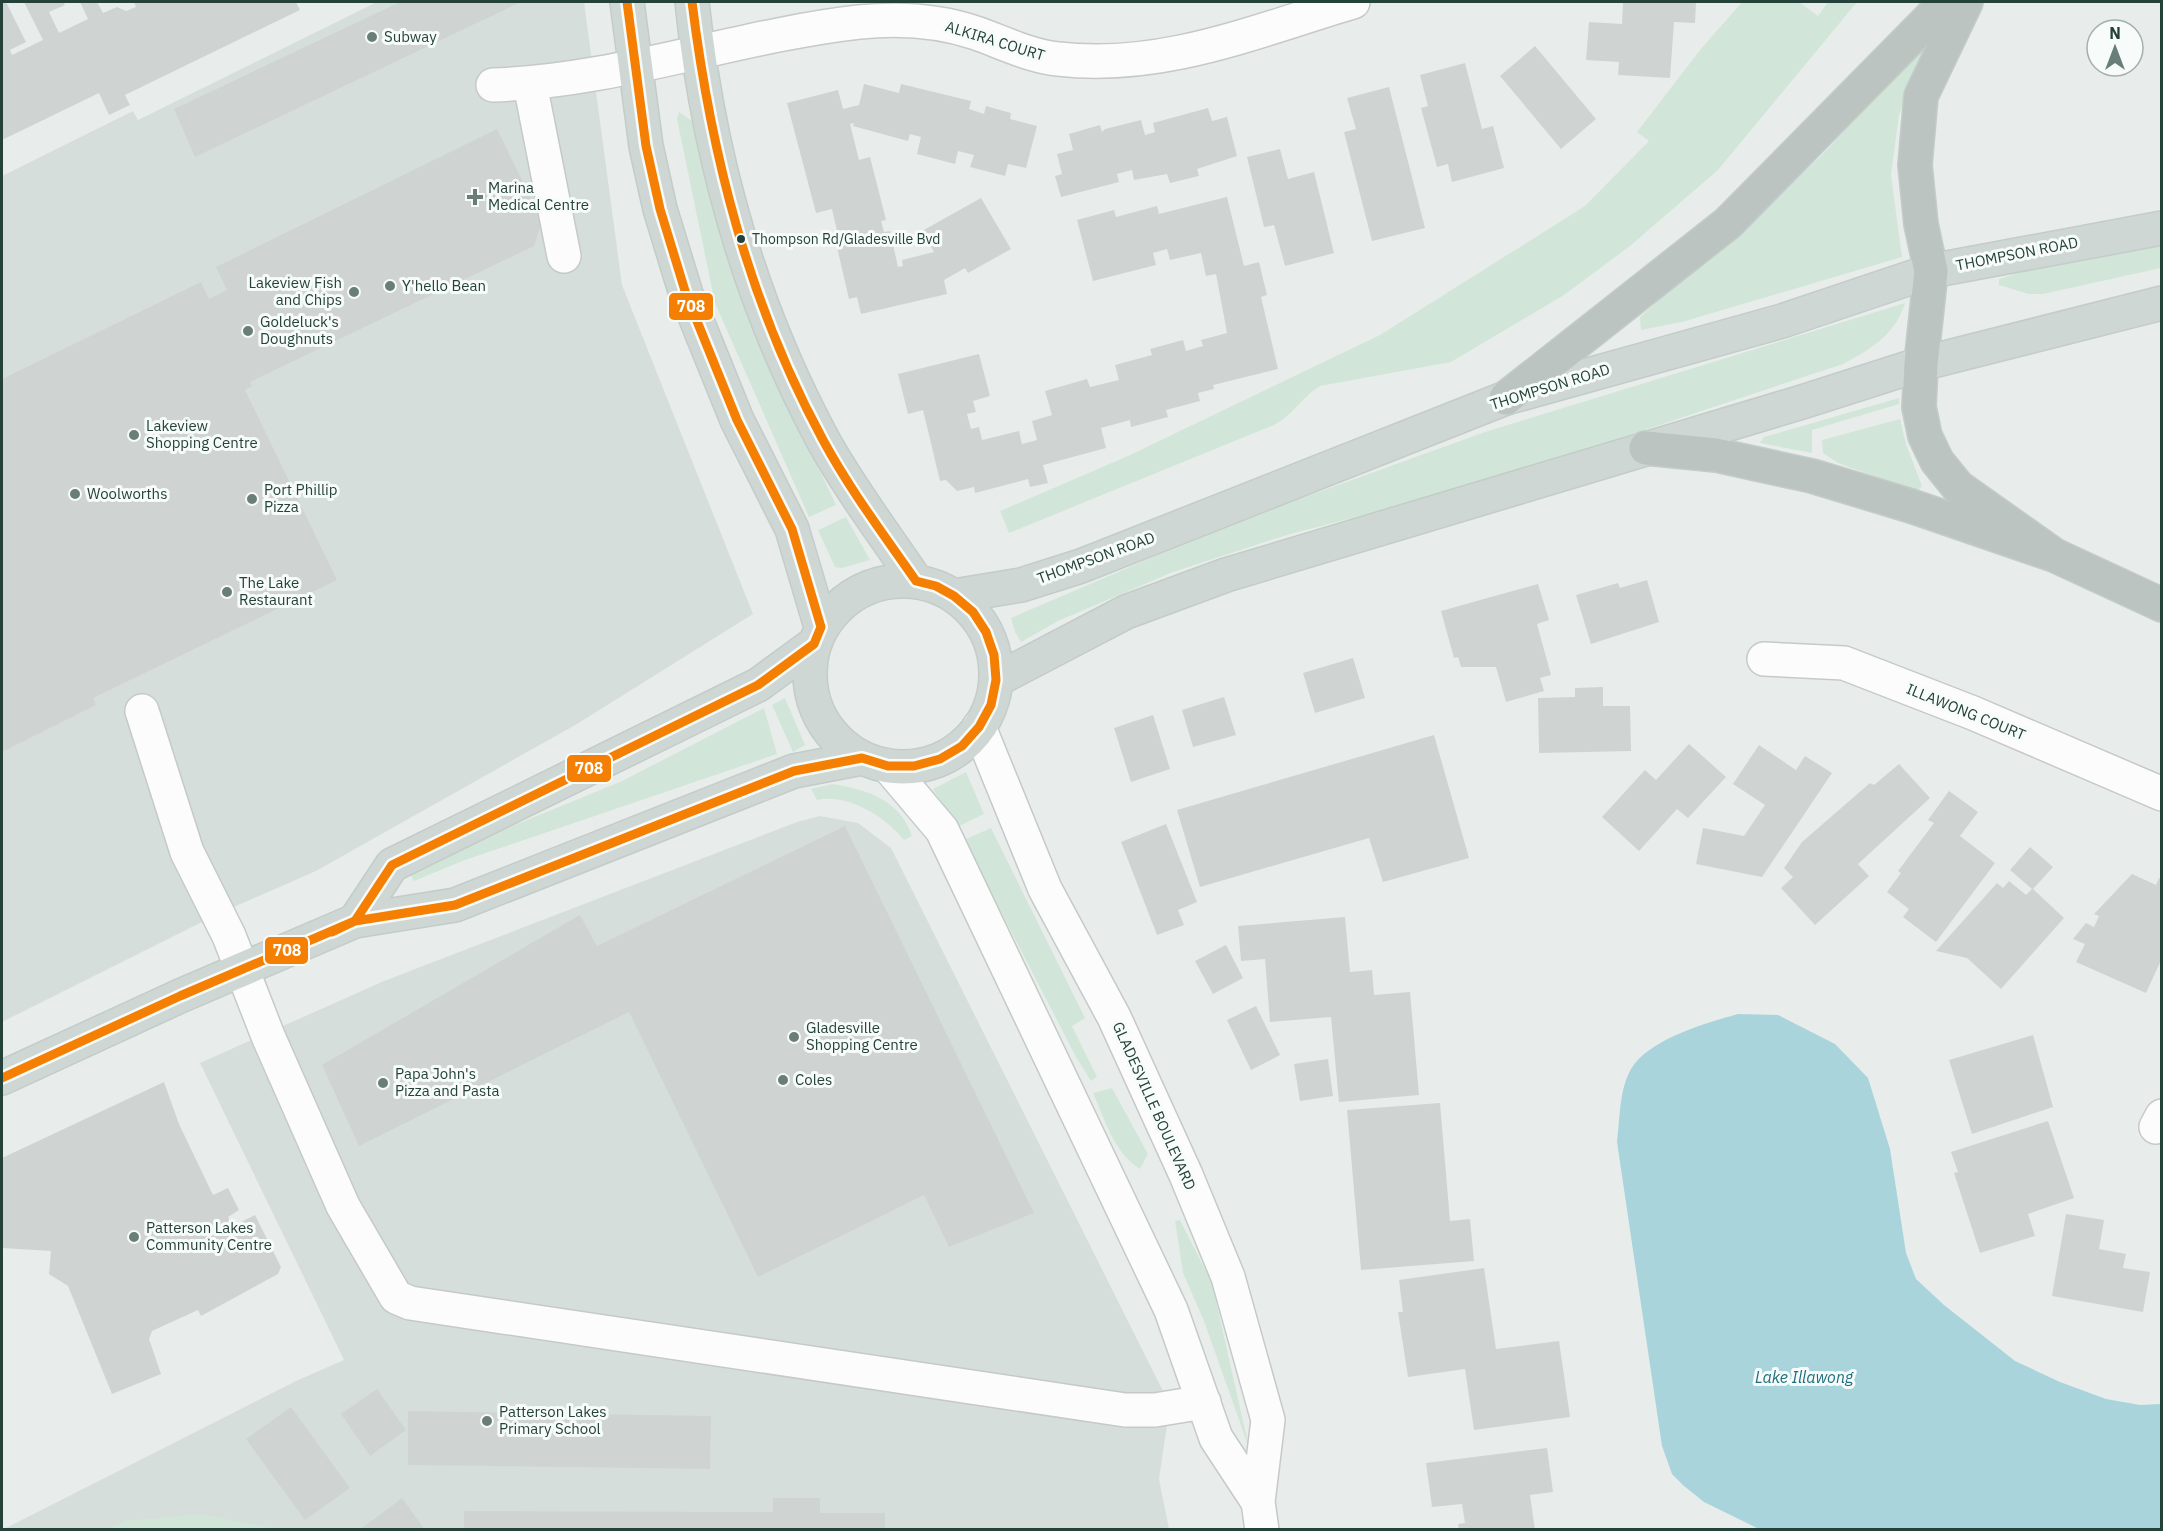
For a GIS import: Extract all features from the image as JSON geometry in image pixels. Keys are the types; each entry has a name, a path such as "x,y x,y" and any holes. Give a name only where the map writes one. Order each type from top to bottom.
{"highway":[{"path":"1506,398 1728,223 1946,2"},
{"path":"1966,2 1921,96 1915,165 1921,224 1931,271 1919,407 1925,436 1937,461 1967,494 2054,555"},
{"path":"1646,448 1716,455 1812,476 1911,506 2054,555 2162,605"}],"main road":[{"path":"627,2 646,146 658,198 687,294 737,420 792,529 818,635 810,679 812,697 822,722 839,742 875,762"},
{"path":"692,2 698,54 714,143 751,279 795,384 825,442 916,581"},
{"name":"THOMPSON ROAD","path":"954,596 1021,585 1081,566 1506,398 1782,321 1931,271 2162,228"},
{"path":"996,680 1126,612 1226,575 1921,364 2162,303"},
{"path":"2,1078 355,921 455,905 794,771 875,762 914,766 940,759 962,746 980,727 991,705 996,680 994,656 986,632 973,612 954,596 936,586 916,581 888,581 861,590 839,605 818,635 758,685 392,865 355,921"}],"street":[{"name":"ALKIRA COURT","path":"493,85 530,84 634,68 739,44 860,22 907,21 951,26 1049,58 1132,62 1177,55 1353,2"},
{"path":"530,84 564,256"},
{"name":"ILLAWONG COURT","path":"1764,658 1844,663 1972,713 2162,794"},
{"path":"142,711 188,852 229,936 268,1036 343,1206 396,1297 410,1304 1125,1410 1155,1410 1204,1402"},
{"name":"GLADESVILLE BOULEVARD","path":"980,727 1045,889 1114,1017 1186,1175 1228,1277 1268,1420 1260,1516"},
{"name":"GLADESVILLE BOULEVARD","path":"875,762 942,830 1171,1310 1216,1438 1260,1516"}],"shaded area":[{"path":"377,2 584,2 622,285 753,614 577,724 316,871 218,914 2,1022 2,176 133,111 138,120"},
{"path":"820,816 858,823 891,848 1170,1405 1159,1479 1169,1529 2,1530 296,1381 344,1360 200,1063 384,981 797,822"}],"green space":[{"path":"1742,2 1799,2 1818,16 1828,2 1857,2 1718,170 1630,246 1564,295 1451,362 1320,386 1274,425 1009,533 1000,511 1128,456 1380,335 1585,206 1649,141 1637,132 1700,50"},
{"path":"1928,40 1899,115 1891,175 1902,257 1682,322 1641,330 1640,317 1822,155"},
{"path":"679,112 691,120 695,128 768,360 836,505 809,517 715,303 677,119"},
{"path":"2161,242 2161,268 2043,294 2028,294 1999,285 1999,279 2036,268"},
{"path":"1905,303 1895,324 1881,340 1843,364 1470,488 1290,534 1173,572 1058,621 1021,642 1015,632 1011,618 1235,522 1485,432"},
{"path":"1899,398 1899,404 1812,430 1812,453 1760,443 1764,437"},
{"path":"1900,419 1906,444 1922,486 1917,492 1838,463 1823,453 1822,440"},
{"path":"846,517 870,560 842,568 835,567 818,530"},
{"path":"785,698 805,745 793,752 772,705"},
{"path":"764,708 777,754 465,860 414,881 407,869 620,782"},
{"path":"966,772 984,814 957,827 933,789"},
{"path":"833,784 870,794 891,805 907,824 912,836 904,840 876,815 853,804 841,800 817,800 811,789"},
{"path":"991,828 1085,1018 1072,1026 1097,1077 1091,1081 1076,1057 964,840"},
{"path":"1112,1088 1148,1154 1140,1169 1123,1154 1117,1145 1093,1093"},
{"path":"1180,1220 1212,1283 1249,1448 1204,1321 1183,1273 1175,1221"},
{"path":"200,1514 275,1529 107,1529 126,1521"}],"water":[{"name":"Lake Illawong","path":"1738,1014 1778,1015 1835,1044 1868,1078 1890,1149 1906,1253 1916,1279 1944,1305 2015,1361 2060,1382 2106,1399 2140,1405 2161,1404 2161,1529 1759,1529 1704,1502 1672,1474 1662,1446 1617,1142 1621,1105 1627,1077 1639,1058 1679,1034"}],"building":[{"path":"2,2 6,2 26,42 10,50 12,55 43,40 24,2 63,2 65,5 49,12 59,33 88,19 80,2 97,2 103,13 117,7 126,11 136,7 134,2 296,2 300,10 125,95 130,105 109,115 99,93 2,140"},
{"path":"400,2 521,2 195,157 174,109"},
{"path":"1623,2 1696,2 1695,23 1674,22 1670,78 1618,75 1619,62 1586,60 1589,22 1622,24"},
{"path":"1535,46 1596,119 1561,149 1500,76"},
{"path":"1465,63 1482,129 1493,126 1504,168 1452,182 1448,164 1437,167 1421,108 1428,106 1420,75"},
{"path":"864,84 899,93 901,84 971,101 969,109 984,114 986,106 1011,113 1010,119 1037,126 1026,168 1008,164 1005,176 970,167 974,155 958,151 955,164 917,154 921,137 910,134 908,141 853,126 854,123 850,124 859,160 870,157 886,220 881,221 884,232 890,231 898,267 903,266 902,260 934,252 922,231 981,198 1011,249 968,273 965,268 944,280 947,294 861,314 857,297 849,299 836,243 848,241 845,230 837,231 832,209 816,213 787,103 838,90 843,109 859,105"},
{"path":"1389,87 1425,228 1372,241 1344,132 1356,129 1347,98"},
{"path":"1208,108 1212,121 1227,117 1237,156 1197,169 1199,176 1170,183 1167,174 1134,180 1132,170 1117,174 1119,182 1061,197 1055,176 1062,174 1057,154 1073,150 1069,134 1100,125 1102,132 1105,129 1141,120 1145,135 1155,132 1153,123"},
{"name":"Lakeview Shopping Centre","path":"497,129 542,221 534,246 250,382 252,386 245,390 337,580 93,698 96,705 2,752 2,379 201,282 209,299 227,290 216,267"},
{"path":"1280,149 1288,179 1314,172 1334,253 1285,266 1274,225 1264,227 1247,157"},
{"path":"1227,197 1244,266 1259,262 1267,295 1261,297 1278,369 1213,385 1214,389 1198,393 1200,401 1166,410 1168,417 1131,427 1130,420 1101,428 1106,448 1043,465 1048,483 1030,487 1028,479 975,493 974,487 957,491 946,480 940,481 923,410 908,414 898,374 979,354 990,396 973,401 976,412 967,414 971,429 979,427 982,440 1019,431 1022,444 1037,440 1032,421 1052,415 1045,391 1087,379 1090,387 1119,380 1115,365 1152,355 1150,349 1183,340 1186,351 1203,346 1201,340 1227,333 1216,274 1206,276 1201,253 1170,260 1167,249 1153,253 1156,265 1093,281 1077,220 1114,210 1116,217 1157,206 1159,214"},
{"path":"1647,580 1659,622 1591,644 1576,595 1618,583 1620,588"},
{"path":"1538,584 1549,620 1537,624 1551,675 1540,678 1544,691 1506,702 1496,667 1461,667 1458,657 1454,658 1441,611"},
{"path":"1353,658 1365,698 1315,713 1303,673"},
{"path":"1603,687 1603,706 1630,706 1631,751 1539,753 1538,698 1575,697 1575,688"},
{"path":"1224,697 1236,735 1193,747 1182,710"},
{"path":"1153,715 1170,769 1131,782 1114,728"},
{"path":"1434,735 1469,858 1383,882 1369,838 1200,887 1177,810"},
{"path":"1689,744 1726,777 1688,818 1677,809 1639,851 1602,817 1645,770 1656,780"},
{"path":"1759,745 1796,770 1805,756 1832,773 1762,877 1696,864 1703,828 1744,836 1765,805 1733,784"},
{"path":"1899,764 1930,798 1858,864 1869,876 1815,925 1781,888 1793,877 1784,868 1802,842 1870,783 1874,785"},
{"path":"1949,791 1978,812 1960,836 1995,863 1936,942 1903,917 1909,909 1887,892 1901,873 1898,871 1934,823 1928,820"},
{"path":"1166,824 1197,902 1178,910 1184,925 1157,935 1121,842"},
{"name":"Gladesville Shopping Centre","path":"845,826 1034,1213 949,1247 924,1195 758,1277 629,1012 359,1146 322,1065 580,915 597,946"},
{"path":"2030,847 2053,867 2033,889 2064,918 2001,989 1967,958 1936,951 1997,883 2003,888 2009,881 2026,895 2032,889 2010,870"},
{"path":"2132,874 2156,885 2159,878 2162,879 2162,958 2146,993 2076,962 2085,944 2073,939 2086,923 2094,927 2099,916 2094,914"},
{"path":"1345,917 1350,972 1372,970 1374,995 1410,992 1419,1095 1339,1102 1331,1017 1270,1022 1265,959 1241,961 1238,926"},
{"path":"1226,945 1243,978 1213,994 1195,961"},
{"path":"1256,1006 1280,1055 1251,1070 1227,1020"},
{"path":"2033,1035 2053,1107 1972,1134 1949,1060"},
{"path":"1328,1059 1333,1096 1300,1101 1294,1064"},
{"name":"Patterson Lakes Community Centre","path":"164,1082 179,1124 213,1195 228,1188 239,1210 228,1217 233,1226 255,1215 281,1267 278,1274 201,1316 198,1310 152,1331 149,1339 161,1374 112,1394 68,1286 49,1274 51,1251 2,1248 2,1158"},
{"path":"1440,1103 1450,1221 1470,1219 1474,1261 1361,1270 1347,1110"},
{"path":"2048,1121 2074,1198 2028,1214 2035,1236 1980,1253 1954,1173 1958,1172 1951,1152"},
{"path":"2066,1214 2104,1220 2099,1249 2126,1254 2123,1268 2150,1272 2143,1312 2052,1296"},
{"path":"1484,1268 1496,1349 1559,1341 1570,1417 1474,1430 1465,1369 1408,1377 1398,1312 1403,1312 1399,1280"},
{"path":"377,1389 406,1430 370,1456 341,1414"},
{"path":"291,1407 350,1488 305,1520 246,1439"},
{"path":"408,1411 711,1416 710,1469 408,1465"},
{"path":"1547,1448 1553,1492 1530,1495 1535,1530 1459,1530 1458,1524 1465,1523 1462,1504 1432,1507 1426,1463"},
{"path":"402,1498 425,1530 359,1530 385,1511"},
{"path":"773,1498 820,1498 820,1513 885,1513 885,1530 464,1530 464,1511 773,1512"}],"transit line":[{"name":"708","path":"332,932 355,921 392,865 758,685 814,644 821,627 792,529 737,420 686,294 660,209 646,146 627,2"},
{"name":"708","path":"2,1078 180,996 355,921 455,905 794,771 862,758 888,766 914,766 940,759 962,746 979,727 991,705 996,680 994,655 986,632 973,612 954,596 936,586 916,581 833,459 774,336 754,282 722,172 710,116 692,2"}],"place":[{"name":"Subway","path":"372,37"},
{"name":"Marina Medical Centre","path":"475,197"},
{"name":"Thompson Rd/Gladesville Bvd","path":"741,239"},
{"name":"Y'hello Bean","path":"390,286"},
{"name":"Lakeview Fish and Chips","path":"354,292"},
{"name":"Goldeluck's Doughnuts","path":"248,331"},
{"name":"Lakeview Shopping Centre","path":"134,435"},
{"name":"Woolworths","path":"75,494"},
{"name":"Port Phillip Pizza","path":"252,499"},
{"name":"The Lake Restaurant","path":"227,592"},
{"name":"Gladesville Shopping Centre","path":"794,1037"},
{"name":"Coles","path":"783,1080"},
{"name":"Papa John's Pizza and Pasta","path":"383,1083"},
{"name":"Patterson Lakes Community Centre","path":"134,1237"},
{"name":"Patterson Lakes Primary School","path":"487,1421"}]}
